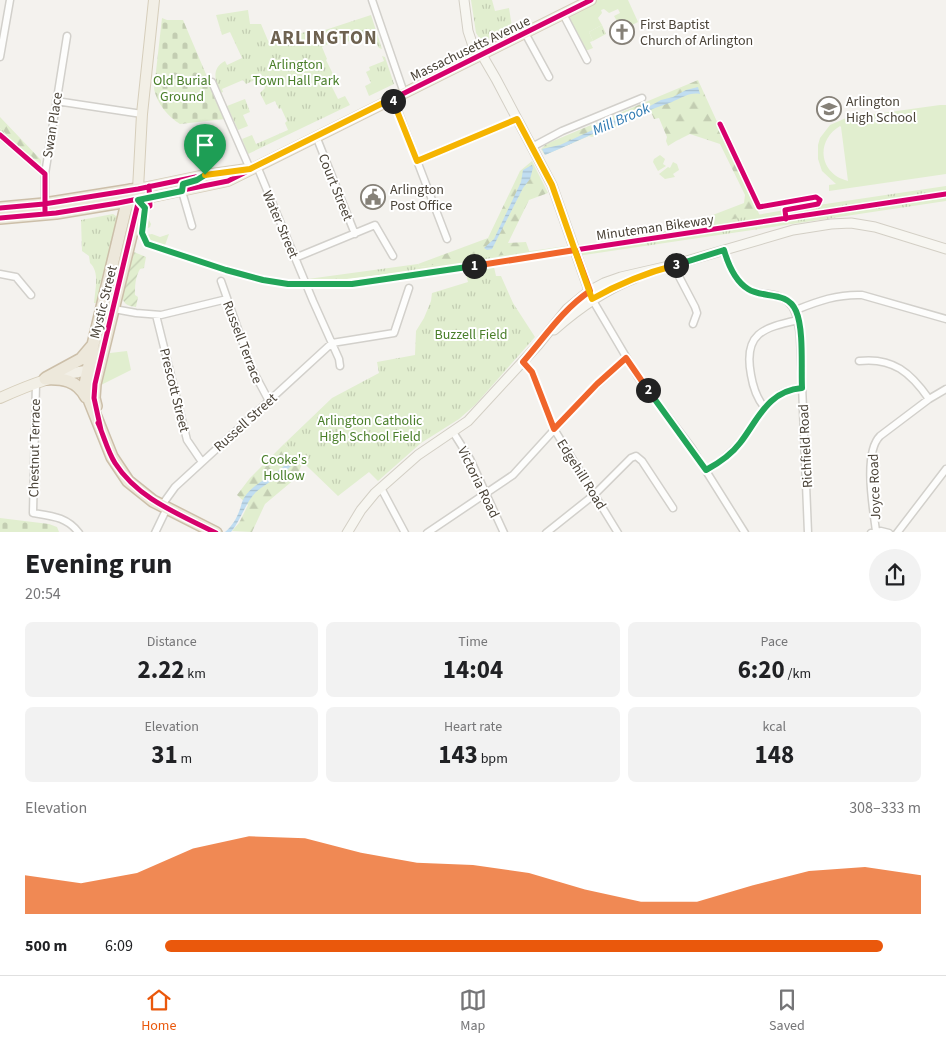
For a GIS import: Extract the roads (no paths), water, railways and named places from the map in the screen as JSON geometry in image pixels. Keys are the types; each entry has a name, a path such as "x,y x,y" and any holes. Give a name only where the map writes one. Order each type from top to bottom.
{"highway":[{"name":"Massachusetts Avenue","path":"0,218 134,192"},
{"name":"Mystic Street","path":"134,192 137,211 108,309 93,370 86,388 91,408 112,457 124,476 137,489 165,506 216,532"},
{"name":"Massachusetts Avenue","path":"0,208 45,209"},
{"name":"Mystic Street","path":"101,430 94,398 93,344 108,309"},
{"path":"40,381 84,357 93,344"},
{"path":"40,381 66,380 73,383 82,390 91,408"}],"main road":[{"path":"464,0 468,31 473,46 482,55 552,185 591,295"},
{"name":"Massachusetts Avenue","path":"134,192 182,191 220,183 591,0"},
{"path":"134,192 152,1"},
{"name":"Massachusetts Avenue","path":"134,192 205,175 253,167"},
{"path":"348,530 365,504 381,488 418,455 468,421 538,345 591,295 651,271 793,230 831,224 851,223 884,229 946,249"},
{"path":"0,398 40,381 66,373 93,370"}],"street":[{"path":"0,57 10,0"},
{"path":"372,0 404,93"},
{"path":"564,14 587,60"},
{"path":"525,33 549,77"},
{"name":"Swan Place","path":"45,209 45,174 67,36"},
{"name":"Water Street","path":"212,82 295,258 340,366"},
{"path":"393,98 447,239"},
{"path":"532,147 562,131 642,98"},
{"path":"56,101 142,114"},
{"path":"417,161 517,119"},
{"name":"Court Street","path":"295,258 355,234 316,136"},
{"path":"192,226 182,191 183,184 197,180 205,175"},
{"path":"355,234 375,225 392,256"},
{"path":"724,250 729,266 748,289 781,297 796,310 838,296 862,295 946,319"},
{"path":"673,266 695,307 696,312 693,324"},
{"path":"0,274 16,277 31,295"},
{"name":"Russell Terrace","path":"221,281 254,374 269,401"},
{"path":"332,343 394,333 409,288"},
{"path":"591,295 626,358 706,470 745,532"},
{"path":"108,309 156,315 227,299"},
{"name":"Richfield Road","path":"796,310 802,388 808,532"},
{"name":"Prescott Street","path":"156,315 187,440 202,462"},
{"path":"764,407 758,398 751,375 749,352 752,342 757,335 768,329 798,320"},
{"name":"Russell Street","path":"155,532 169,493 332,343"},
{"path":"427,532 513,475 597,384 626,358"},
{"path":"859,362 877,360 900,369 914,379 929,399"},
{"name":"Edgehill Road","path":"523,362 532,372 554,429 618,532"},
{"name":"Chestnut Terrace","path":"40,381 33,513 62,518 80,532"},
{"path":"706,470 726,458 737,447 764,407 780,395 802,388"},
{"name":"Joyce Road","path":"873,532 871,456 873,445 880,436 929,399 946,389"},
{"name":"Victoria Road","path":"453,432 470,459 504,532"},
{"path":"546,532 595,494 630,458 636,456 642,461 673,508"},
{"path":"897,532 946,469"},
{"path":"381,488 405,532"},
{"path":"873,532 889,532"}],"water":[{"name":"Mill Brook","path":"698,87 700,94 686,96 545,155 542,149 560,145 623,116 639,112 661,100"},
{"path":"532,165 530,179 523,188 492,249 487,250 484,248 494,239 521,182 523,170"},
{"path":"287,463 291,466 256,492 231,532 225,532 236,519 243,499 248,492"}],"place":[{"name":"First Baptist Church of Arlington","path":"622,32"},
{"name":"Arlington High School","path":"829,109"},
{"name":"Arlington Post Office","path":"373,197"}],"district":[{"name":"ARLINGTON","path":"324,37"}],"park label":[{"name":"Arlington Town Hall Park","path":"296,72"},
{"name":"Old Burial Ground","path":"182,88"},
{"name":"Buzzell Field","path":"471,334"},
{"name":"Arlington Catholic High School Field","path":"370,428"},
{"name":"Cooke's Hollow","path":"284,468"}]}
